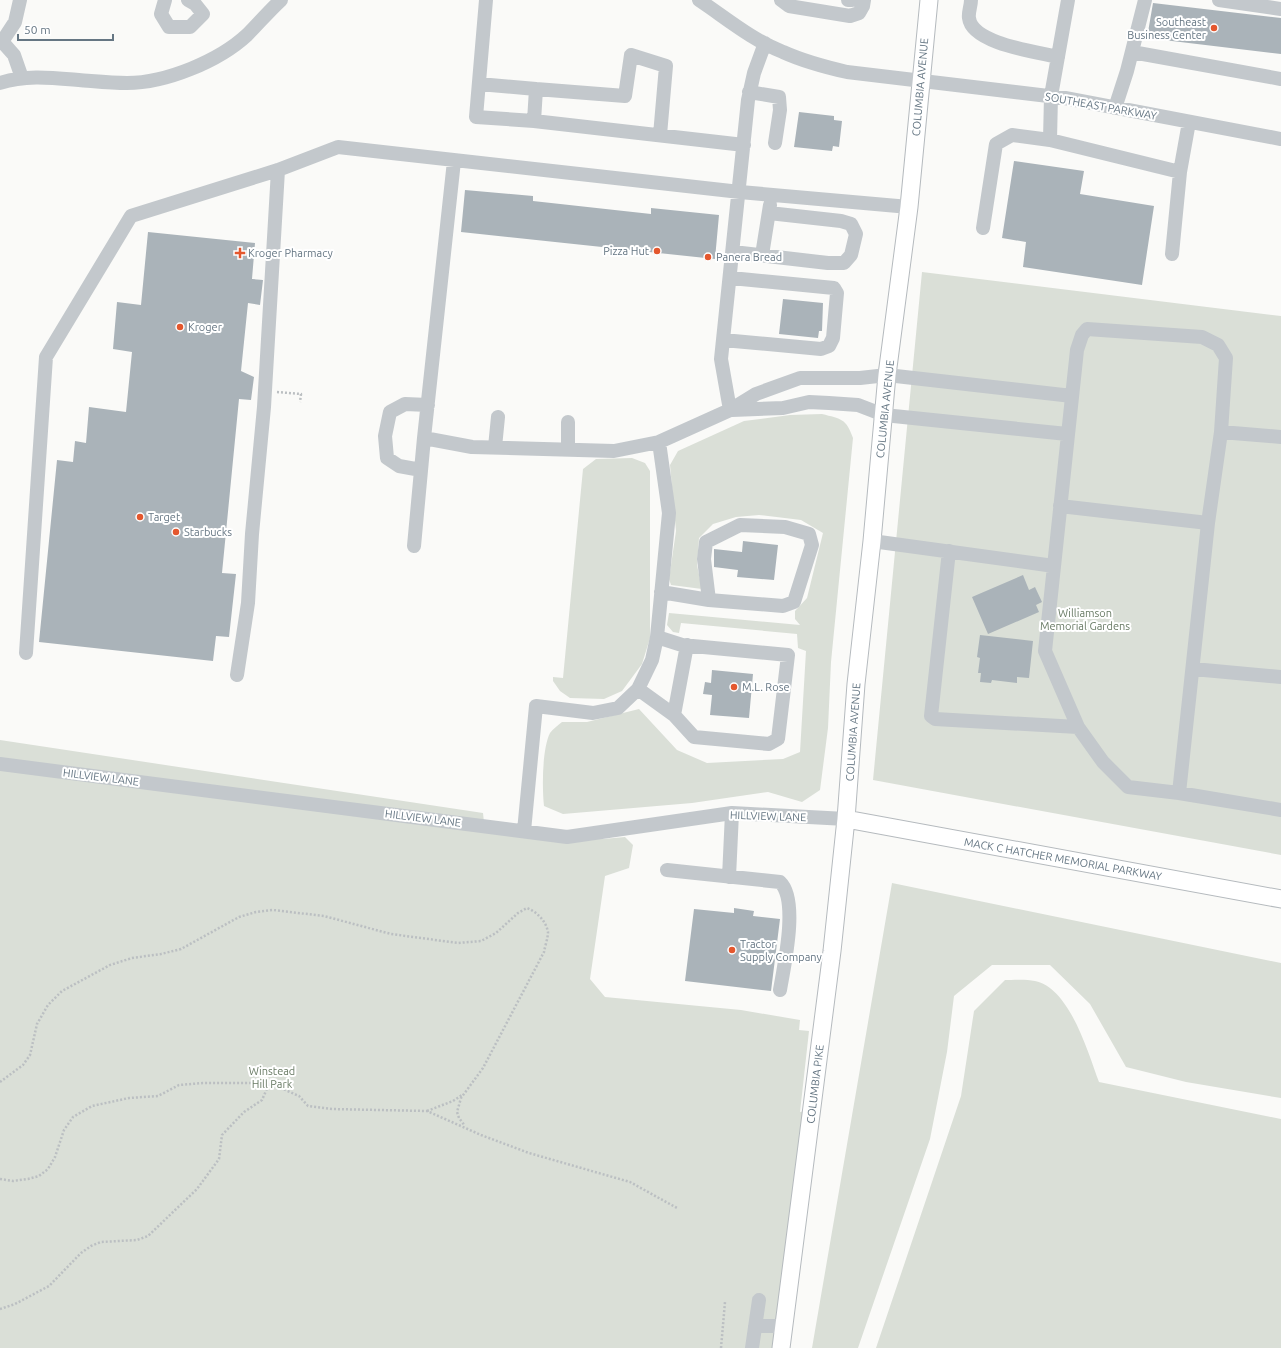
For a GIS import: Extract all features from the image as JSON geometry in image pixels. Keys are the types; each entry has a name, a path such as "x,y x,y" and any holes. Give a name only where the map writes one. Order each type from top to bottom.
{"main road":[{"name":"COLUMBIA AVENUE","path":"846,820 856,684 872,540 887,375 909,207 920,80 929,0"},
{"name":"MACK C HATCHER MEMORIAL PARKWAY","path":"846,820 1281,899"},
{"name":"COLUMBIA PIKE","path":"781,1348 832,951 846,820"}],"street":[{"path":"20,0 15,22 1,39 14,55 22,78"},
{"path":"165,0 161,14 169,27 190,27 203,14 195,4 188,0"},
{"path":"486,0 476,117 534,121 744,145"},
{"name":"SOUTHEAST PARKWAY","path":"699,0 750,35 782,52 822,66 847,72 1051,96 1281,139"},
{"path":"781,0 789,6 850,16 859,13 863,6 864,0"},
{"path":"971,0 969,19 974,29 987,39 1058,57"},
{"path":"1050,140 1051,96 1068,0"},
{"path":"1115,108 1132,52 1145,0"},
{"path":"1219,0 1281,9"},
{"path":"0,83 22,78 44,77 128,83 154,79 189,69 214,58 246,35 274,2"},
{"path":"730,410 721,359 731,278 749,92 765,43"},
{"path":"1132,52 1281,79"},
{"path":"479,84 625,96 631,55 666,66 660,135"},
{"path":"534,121 536,89"},
{"path":"749,92 780,97 780,110 775,143"},
{"path":"1172,254 1180,172 1189,122"},
{"path":"983,228 996,144 1012,135 1050,140 1180,172"},
{"path":"26,653 46,357 131,216 278,170 338,147 740,192 909,207"},
{"path":"414,546 420,470 454,161"},
{"path":"237,675 248,603 264,390 278,170"},
{"path":"762,255 772,194"},
{"path":"733,252 828,263 844,263 851,255 856,234 851,224 842,221 769,213"},
{"path":"723,340 821,349 829,346 833,338 837,293 834,288 731,278"},
{"path":"1179,793 1208,523 1221,432 1226,358 1218,345 1202,337 1087,329 1082,335 1077,350 1045,651 1078,727 1103,762 1128,788 1179,793 1281,810"},
{"path":"424,438 472,447 614,451 659,442 730,410 756,394 800,378 860,378 887,375 1072,396"},
{"path":"730,410 783,408 809,402 858,405 884,415 1067,434"},
{"path":"420,470 399,466 387,458 385,436 390,412 405,404 428,405"},
{"path":"495,448 498,417"},
{"path":"568,422 568,450"},
{"path":"1221,432 1281,437"},
{"path":"524,832 536,706 593,713 618,708 638,689 652,660 657,637 669,513 659,442"},
{"path":"1060,506 1208,523"},
{"path":"661,592 709,600 782,606 794,602 812,545 809,534 785,527 740,524 706,542 704,559 709,600"},
{"path":"872,540 1054,566"},
{"path":"949,552 931,716 935,719 1078,727"},
{"path":"638,689 674,715 694,737 769,744 778,740 788,655 687,645 657,637"},
{"path":"674,715 687,645"},
{"path":"1192,669 1281,677"},
{"name":"HILLVIEW LANE","path":"0,764 569,837 732,813 846,820"},
{"path":"729,877 732,813"},
{"path":"667,870 780,882 786,887 790,924 780,990"},
{"path":"752,1348 759,1300"},
{"path":"755,1326 784,1326"}],"path":[{"path":"264,390 301,394 300,402"},
{"path":"0,1082 23,1065 30,1055 37,1024 48,1005 62,991 110,965 132,958 162,954 181,949 239,916 273,910 324,916 391,934 458,943 481,941 496,932 518,913 527,908 535,911 541,918 548,932 544,952 483,1068 462,1094 453,1101 427,1111"},
{"path":"0,1179 13,1181 28,1179 39,1176 48,1169 55,1157 64,1130 73,1117 92,1106 129,1098 158,1096 180,1085 203,1083 269,1084 299,1096 308,1106 332,1109 427,1111 465,1126 481,1135 530,1153 630,1182 677,1208"},
{"path":"0,1309 15,1304 50,1286 81,1253 91,1246 101,1242 137,1240 148,1236 197,1189 219,1159 222,1135 244,1112 262,1100 269,1084"},
{"path":"462,1094 457,1112 459,1118 465,1126"},
{"path":"721,1348 725,1302"}],"green space":[{"name":"Williamson Memorial Gardens","path":"922,272 1281,316 1281,855 873,780"},
{"path":"822,414 842,420 848,427 853,438 831,662 828,728 820,790 802,802 768,792 692,803 563,814 544,806 543,779 545,749 550,733 562,722 587,722 639,709 677,750 707,763 783,759 800,752 806,651 798,648 797,634 681,623 679,633 673,632 667,625 669,613 800,625 795,619 795,611 807,598 823,533 801,520 759,515 736,517 713,524 699,538 697,565 702,589 671,585 669,579 676,531 670,465 678,451 744,421 790,415"},
{"path":"632,458 645,463 650,471 650,638 642,664 622,691 604,699 570,698 560,691 553,681 553,677 563,678 583,469 596,459"},
{"name":"Winstead Hill Park","path":"0,740 483,813 485,832 603,837 603,839 625,837 633,845 629,868 605,876 590,979 605,997 741,1010 800,1020 799,1030 809,1031 800,1112 805,1111 777,1319 775,1319 778,1348 0,1348"},
{"path":"892,883 1281,963 1281,1098 1186,1082 1126,1067 1090,1004 1050,965 992,965 954,996 947,1052 930,1139 858,1348 812,1348"},
{"path":"1005,980 1035,981 1047,986 1058,996 1068,1008 1076,1023 1099,1082 1281,1119 1281,1348 876,1348 961,1096 974,1011"}],"building":[{"name":"Southeast Business Center","path":"1153,3 1281,18 1281,54 1147,38"},
{"path":"799,112 834,116 834,120 842,121 839,147 833,146 832,151 794,147"},
{"path":"1014,161 1084,171 1080,194 1154,206 1142,285 1023,267 1026,242 1002,238"},
{"path":"465,190 533,196 533,201 651,214 651,208 719,215 715,259 461,232"},
{"name":"Target","path":"148,232 255,243 252,279 263,280 260,305 248,303 241,371 254,377 251,400 239,399 222,573 236,574 229,637 216,636 213,661 39,642 57,460 73,462 75,441 86,443 89,407 126,412 132,352 113,349 117,302 141,305"},
{"path":"783,299 823,303 822,331 819,331 818,338 779,334"},
{"path":"743,541 778,545 774,580 737,577 738,570 714,567 714,549 742,552"},
{"path":"1023,575 1029,590 1035,587 1042,602 1036,605 1039,612 988,634 972,597"},
{"path":"980,635 1033,641 1029,678 1017,677 1017,683 992,680 991,683 980,682 981,673 978,673 980,658 977,657"},
{"path":"712,670 753,674 749,718 710,715 712,695 703,694 705,682 711,683"},
{"name":"Tractor Supply Company","path":"734,908 754,911 753,916 780,919 771,991 685,981 694,909 734,913"}],"place":[{"name":"Southeast Business Center","path":"1214,28"},
{"name":"Pizza Hut","path":"657,251"},
{"name":"Kroger Pharmacy","path":"240,253"},
{"name":"Panera Bread","path":"708,257"},
{"name":"Kroger","path":"180,327"},
{"name":"Target","path":"140,517"},
{"name":"Starbucks","path":"176,532"},
{"name":"M.L. Rose","path":"734,687"},
{"name":"Tractor Supply Company","path":"732,950"}]}
